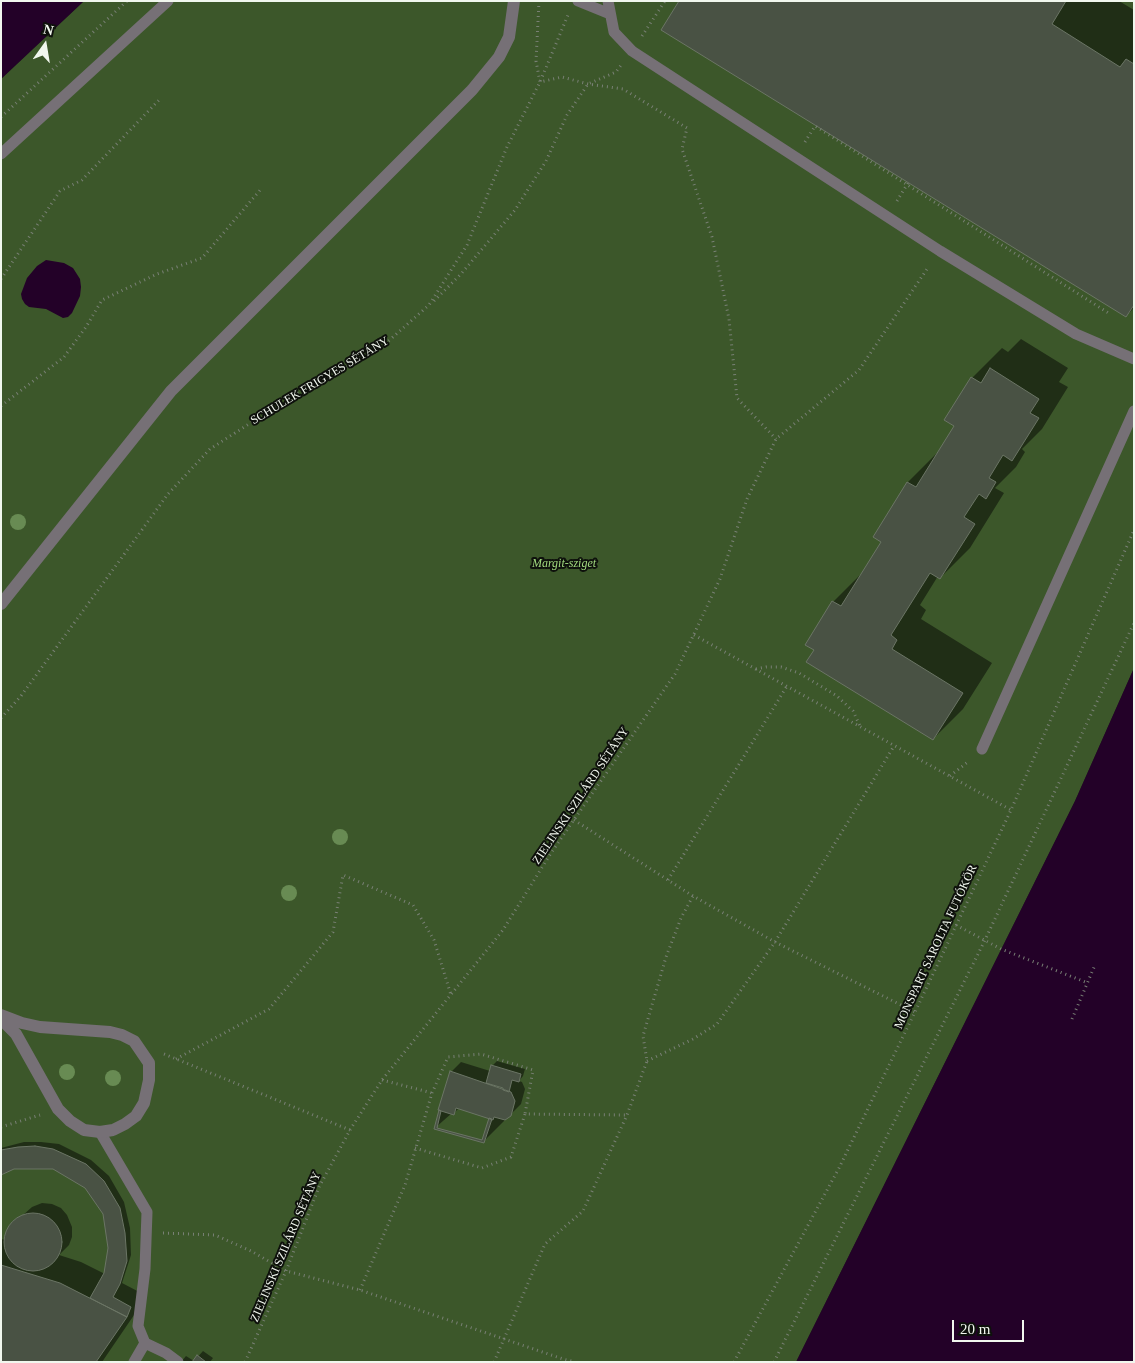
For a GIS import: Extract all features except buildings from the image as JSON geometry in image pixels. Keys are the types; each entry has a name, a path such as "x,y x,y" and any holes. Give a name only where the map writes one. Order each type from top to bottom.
{"street":[{"path":"1,604 171,391 472,90 499,57 509,37 514,2"},
{"path":"1,1015 40,1027 110,1032 122,1035 134,1042 149,1063 149,1080 144,1103 136,1116 113,1130 100,1132 84,1130 70,1121 58,1110 16,1034 1,1019"}],"lane":[{"path":"1,154 168,1"},
{"path":"578,1 610,14"},
{"path":"608,1 614,32 632,51 940,251 1076,334 1134,359"},
{"path":"982,749 1134,412"},
{"path":"100,1132 146,1212 145,1269 138,1326 145,1343 166,1353 178,1362"},
{"path":"134,1362 145,1343"}],"path":[{"path":"1,117 127,1"},
{"path":"538,1 536,61 540,82 562,77 588,84 623,89 687,128 682,150 712,236 729,319 737,398 776,439"},
{"path":"429,305 461,274 515,210 546,161 567,116 588,84 616,72 665,1"},
{"name":"SCHULEK FRIGYES SÉTÁNY","path":"1,718 21,696 168,494 210,449 291,397 384,345 429,305 467,245 507,148 540,82 570,10"},
{"path":"1,279 60,191 82,180 160,99"},
{"path":"795,157 815,126 908,183 1110,314"},
{"path":"1,406 64,358 102,300 157,274 202,258 261,189"},
{"name":"ZIELINSKI SZILÁRD SÉTÁNY","path":"245,1362 286,1271 318,1187 350,1130 382,1080 503,930 574,820 675,674 720,579 747,499 776,439 859,370 940,251"},
{"name":"MONSPART SAROLTA FUTÓKÖR","path":"734,1362 839,1168 915,1012 1010,810 1134,530"},
{"path":"774,1362 985,940 1134,623"},
{"path":"694,635 1010,810"},
{"path":"756,669 781,667 799,673 838,696 854,711 860,727"},
{"path":"668,880 787,686"},
{"path":"647,1061 693,1039 717,1024 775,942 894,746"},
{"path":"950,776 982,749"},
{"path":"574,820 694,896 775,942 915,1012"},
{"path":"176,1059 269,1009 333,932 343,875 413,905 434,940 451,995"},
{"path":"494,1362 545,1244 583,1211 627,1114 647,1061 643,1036 666,957 681,918 694,896"},
{"path":"956,925 1002,949 1088,983"},
{"path":"1072,1018 1095,965"},
{"path":"134,1042 350,1130"},
{"path":"360,1290 405,1185 415,1148 432,1093 448,1056 481,1054 533,1070 526,1114 511,1157 482,1168 415,1148"},
{"path":"382,1080 432,1093"},
{"path":"1,1127 58,1110"},
{"path":"526,1114 627,1114"},
{"path":"146,1233 215,1235 251,1251 286,1271 360,1290 575,1362"}],"green space":[{"name":"Margit-sziget","path":"84,1 1134,1 1134,668 1075,801 796,1362 1,1362 1,79"}],"shaded area":[{"path":"1,1 84,1 1,79"},
{"path":"46,260 64,263 73,268 80,279 80,296 68,317 63,318 46,309 29,307 22,299 21,294 27,278 37,266"},
{"path":"1134,668 1134,1362 796,1362 1075,801"}]}
